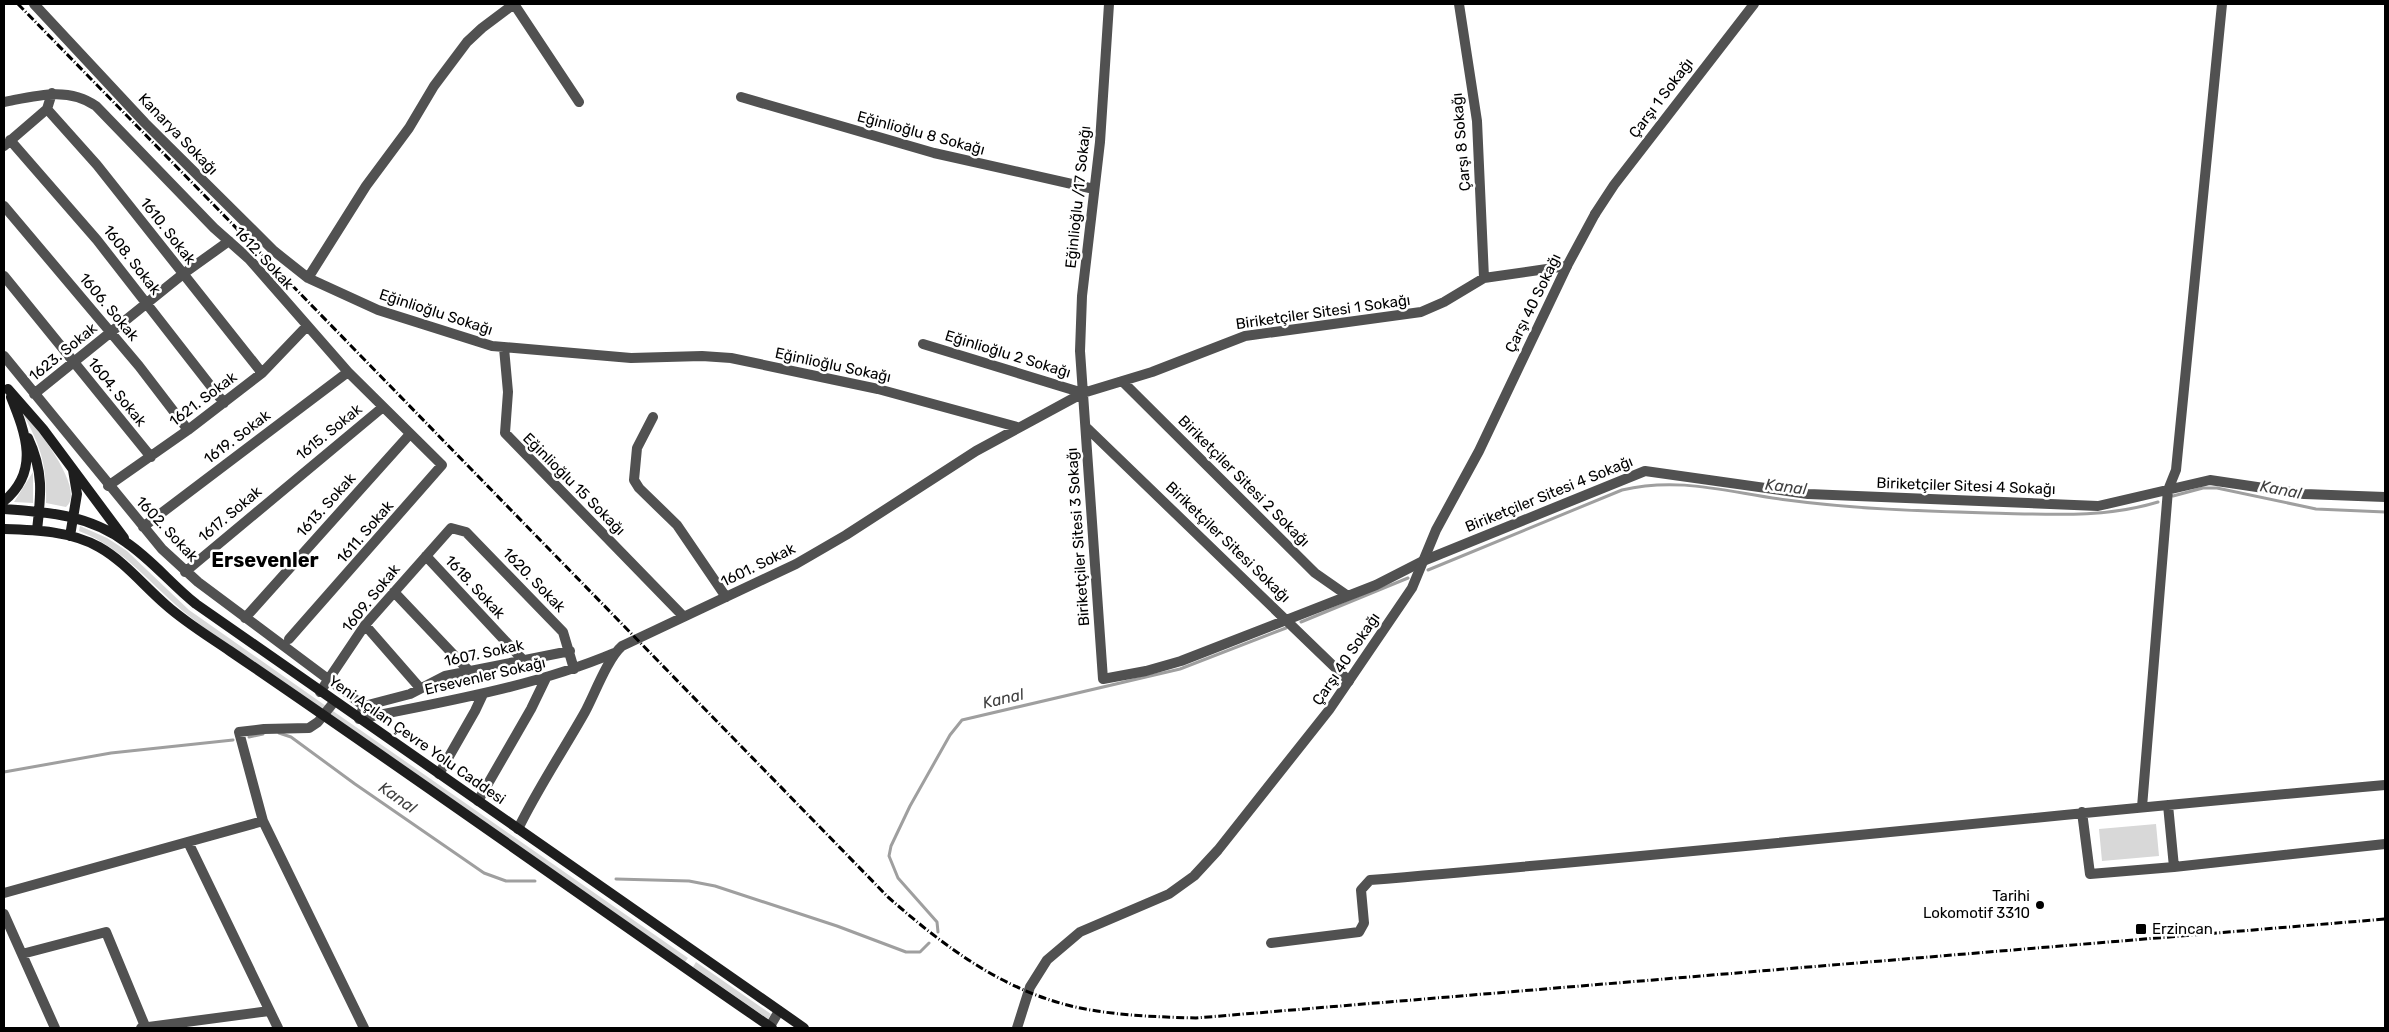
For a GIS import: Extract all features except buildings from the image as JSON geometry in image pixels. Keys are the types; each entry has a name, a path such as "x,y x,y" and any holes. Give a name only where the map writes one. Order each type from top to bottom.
{"main road":[{"path":"6,387 36,455 41,479 37,530"},
{"path":"6,387 72,466 128,543"},
{"path":"4,501 22,479 26,462 24,431"},
{"path":"70,536 77,494 72,466"},
{"name":"Yeni Açılan Çevre Yolu Caddesi","path":"4,509 39,511 74,517 95,524 128,543 196,604 359,720 478,800 804,1028"},
{"name":"Yeni Açılan Çevre Yolu Caddesi","path":"4,529 37,530 70,536 90,542 113,556 184,620 433,790 512,848 770,1028"}],"street":[{"name":"Kanarya Sokağı","path":"34,4 145,123 274,252 308,278"},
{"path":"308,278 366,186 404,135 434,86 467,42 514,4 579,102"},
{"name":"Eğinlioğlu /17 Sokağı","path":"1083,394 1080,351 1082,296 1100,142 1109,4"},
{"name":"Çarşı 8 Sokağı","path":"1458,4 1477,121 1484,278"},
{"name":"Çarşı 1 Sokağı","path":"1594,214 1619,177 1754,4"},
{"path":"2142,807 2168,490 2176,470 2222,4"},
{"path":"7,143 47,110 52,93"},
{"name":"1612. Sokak","path":"4,102 52,93 77,97 96,106 249,258 348,372 442,465"},
{"name":"Eğinlioğlu 8 Sokağı","path":"741,97 934,153 1094,189"},
{"name":"1610. Sokak","path":"47,110 97,165 262,374"},
{"name":"1608. Sokak","path":"7,143 51,184 147,303 224,403"},
{"name":"1606. Sokak","path":"4,206 188,430"},
{"name":"Çarşı 40 Sokağı","path":"1017,1028 1030,987 1047,960 1080,932 1169,894 1194,876 1218,850 1319,724 1408,594 1436,530 1483,443 1567,266 1594,214"},
{"name":"1623. Sokak","path":"34,394 183,274 229,240"},
{"name":"Biriketçiler Sitesi 1 Sokağı","path":"1083,394 1123,382 1245,336 1420,312 1444,302 1484,278 1567,266"},
{"name":"1604. Sokak","path":"4,276 151,457"},
{"name":"Eğinlioğlu Sokağı","path":"308,278 378,310 474,342 504,348 631,358 702,356 731,358 878,389 1017,427"},
{"name":"1621. Sokak","path":"108,486 151,457 262,374 307,326"},
{"name":"Eğinlioğlu 2 Sokağı","path":"924,344 1083,394"},
{"name":"Eğinlioğlu 15 Sokağı","path":"504,348 508,392 505,433 683,616"},
{"name":"1602. Sokak","path":"4,356 108,486 185,572 364,706"},
{"name":"1619. Sokak","path":"143,526 348,372"},
{"name":"Biriketçiler Sitesi 2 Sokağı","path":"1123,382 1315,573 1348,596"},
{"name":"Biriketçiler Sitesi 3 Sokağı","path":"1083,394 1104,679"},
{"name":"1601. Sokak","path":"614,653 635,638 781,572 824,548 1017,427 1083,394"},
{"name":"1615. Sokak","path":"295,479 383,407"},
{"path":"654,417 637,448 634,480 639,488 677,525 726,597"},
{"name":"Biriketçiler Sitesi Sokağı","path":"1086,427 1288,619 1349,681"},
{"name":"1613. Sokak","path":"246,618 410,434"},
{"name":"1611. Sokak","path":"289,640 442,465"},
{"name":"Biriketçiler Sitesi 4 Sokağı","path":"1104,679 1165,666 1348,596 1376,585 1423,561 1645,471 1808,494 2098,506 2210,480 2304,494 2385,497"},
{"name":"1617. Sokak","path":"185,572 295,479"},
{"name":"1609. Sokak","path":"320,692 364,625 452,528"},
{"name":"1620. Sokak","path":"452,528 466,532 563,632 570,650 574,669"},
{"name":"1618. Sokak","path":"426,556 523,660"},
{"path":"394,592 469,671"},
{"path":"364,625 420,688"},
{"name":"1607. Sokak","path":"364,706 402,697 438,678 570,650"},
{"path":"518,829 537,790 601,683 614,653"},
{"name":"Ersevenler Sokağı","path":"359,720 483,694 546,678 614,653"},
{"path":"478,800 546,678"},
{"path":"438,774 483,694"},
{"path":"334,702 314,725 303,729 264,729 240,732 263,820 364,1028"},
{"path":"359,720 364,706"},
{"path":"1271,943 1359,932 1363,928 1364,923 1361,890 1370,880 1572,863 2082,812 2385,785"},
{"path":"2168,805 2174,867"},
{"path":"2082,812 2090,874 2174,867 2385,844"},
{"path":"4,893 263,820"},
{"path":"188,842 278,1028"},
{"path":"4,914 55,1028"},
{"path":"22,954 106,932 143,1027 269,1011"},
{"path":"770,1028 779,1011"}],"shaded area":[{"path":"25,413 58,459 65,474 70,487 71,499 66,507 46,503 42,457 23,414"},
{"path":"33,472 33,503 14,502"},
{"path":"80,526 107,538 127,551 189,610 326,706 322,710 221,641 175,604 125,558 96,539 79,531"},
{"path":"333,711 688,958 685,962 330,715"},
{"path":"2156,824 2159,856 2102,861 2099,829"},
{"path":"696,962 771,1014 768,1019 693,967"}],"waterway":[{"name":"Kanal","path":"1428,570 1622,490 1644,486 1685,485 1837,506 1963,512 2095,513 2116,511 2158,502"},
{"name":"Kanal","path":"2173,496 2203,488 2217,488 2316,509 2385,512"},
{"name":"Kanal","path":"1301,622 1408,578"},
{"name":"Kanal","path":"938,932 937,922 898,878 889,856 891,846 910,806 950,735 962,720 1180,669 1286,628"},
{"name":"Kanal","path":"279,733 291,737 355,784 484,873 506,881 535,881"},
{"name":"Kanal","path":"249,737 263,734"},
{"name":"Kanal","path":"4,772 111,753 233,740"},
{"name":"Kanal","path":"616,879 689,881 715,886 837,926 906,952 920,952 929,943"}],"railway":[{"path":"18,4 888,897 959,954 1010,984 1038,996 1067,1005 1097,1011 1158,1017 1196,1018 2385,919"}],"place":[{"name":"Tarihi Lokomotif 3310","path":"2040,905"},
{"name":"Erzincan","path":"2141,929"}],"district":[{"name":"Ersevenler","path":"265,560"}]}
